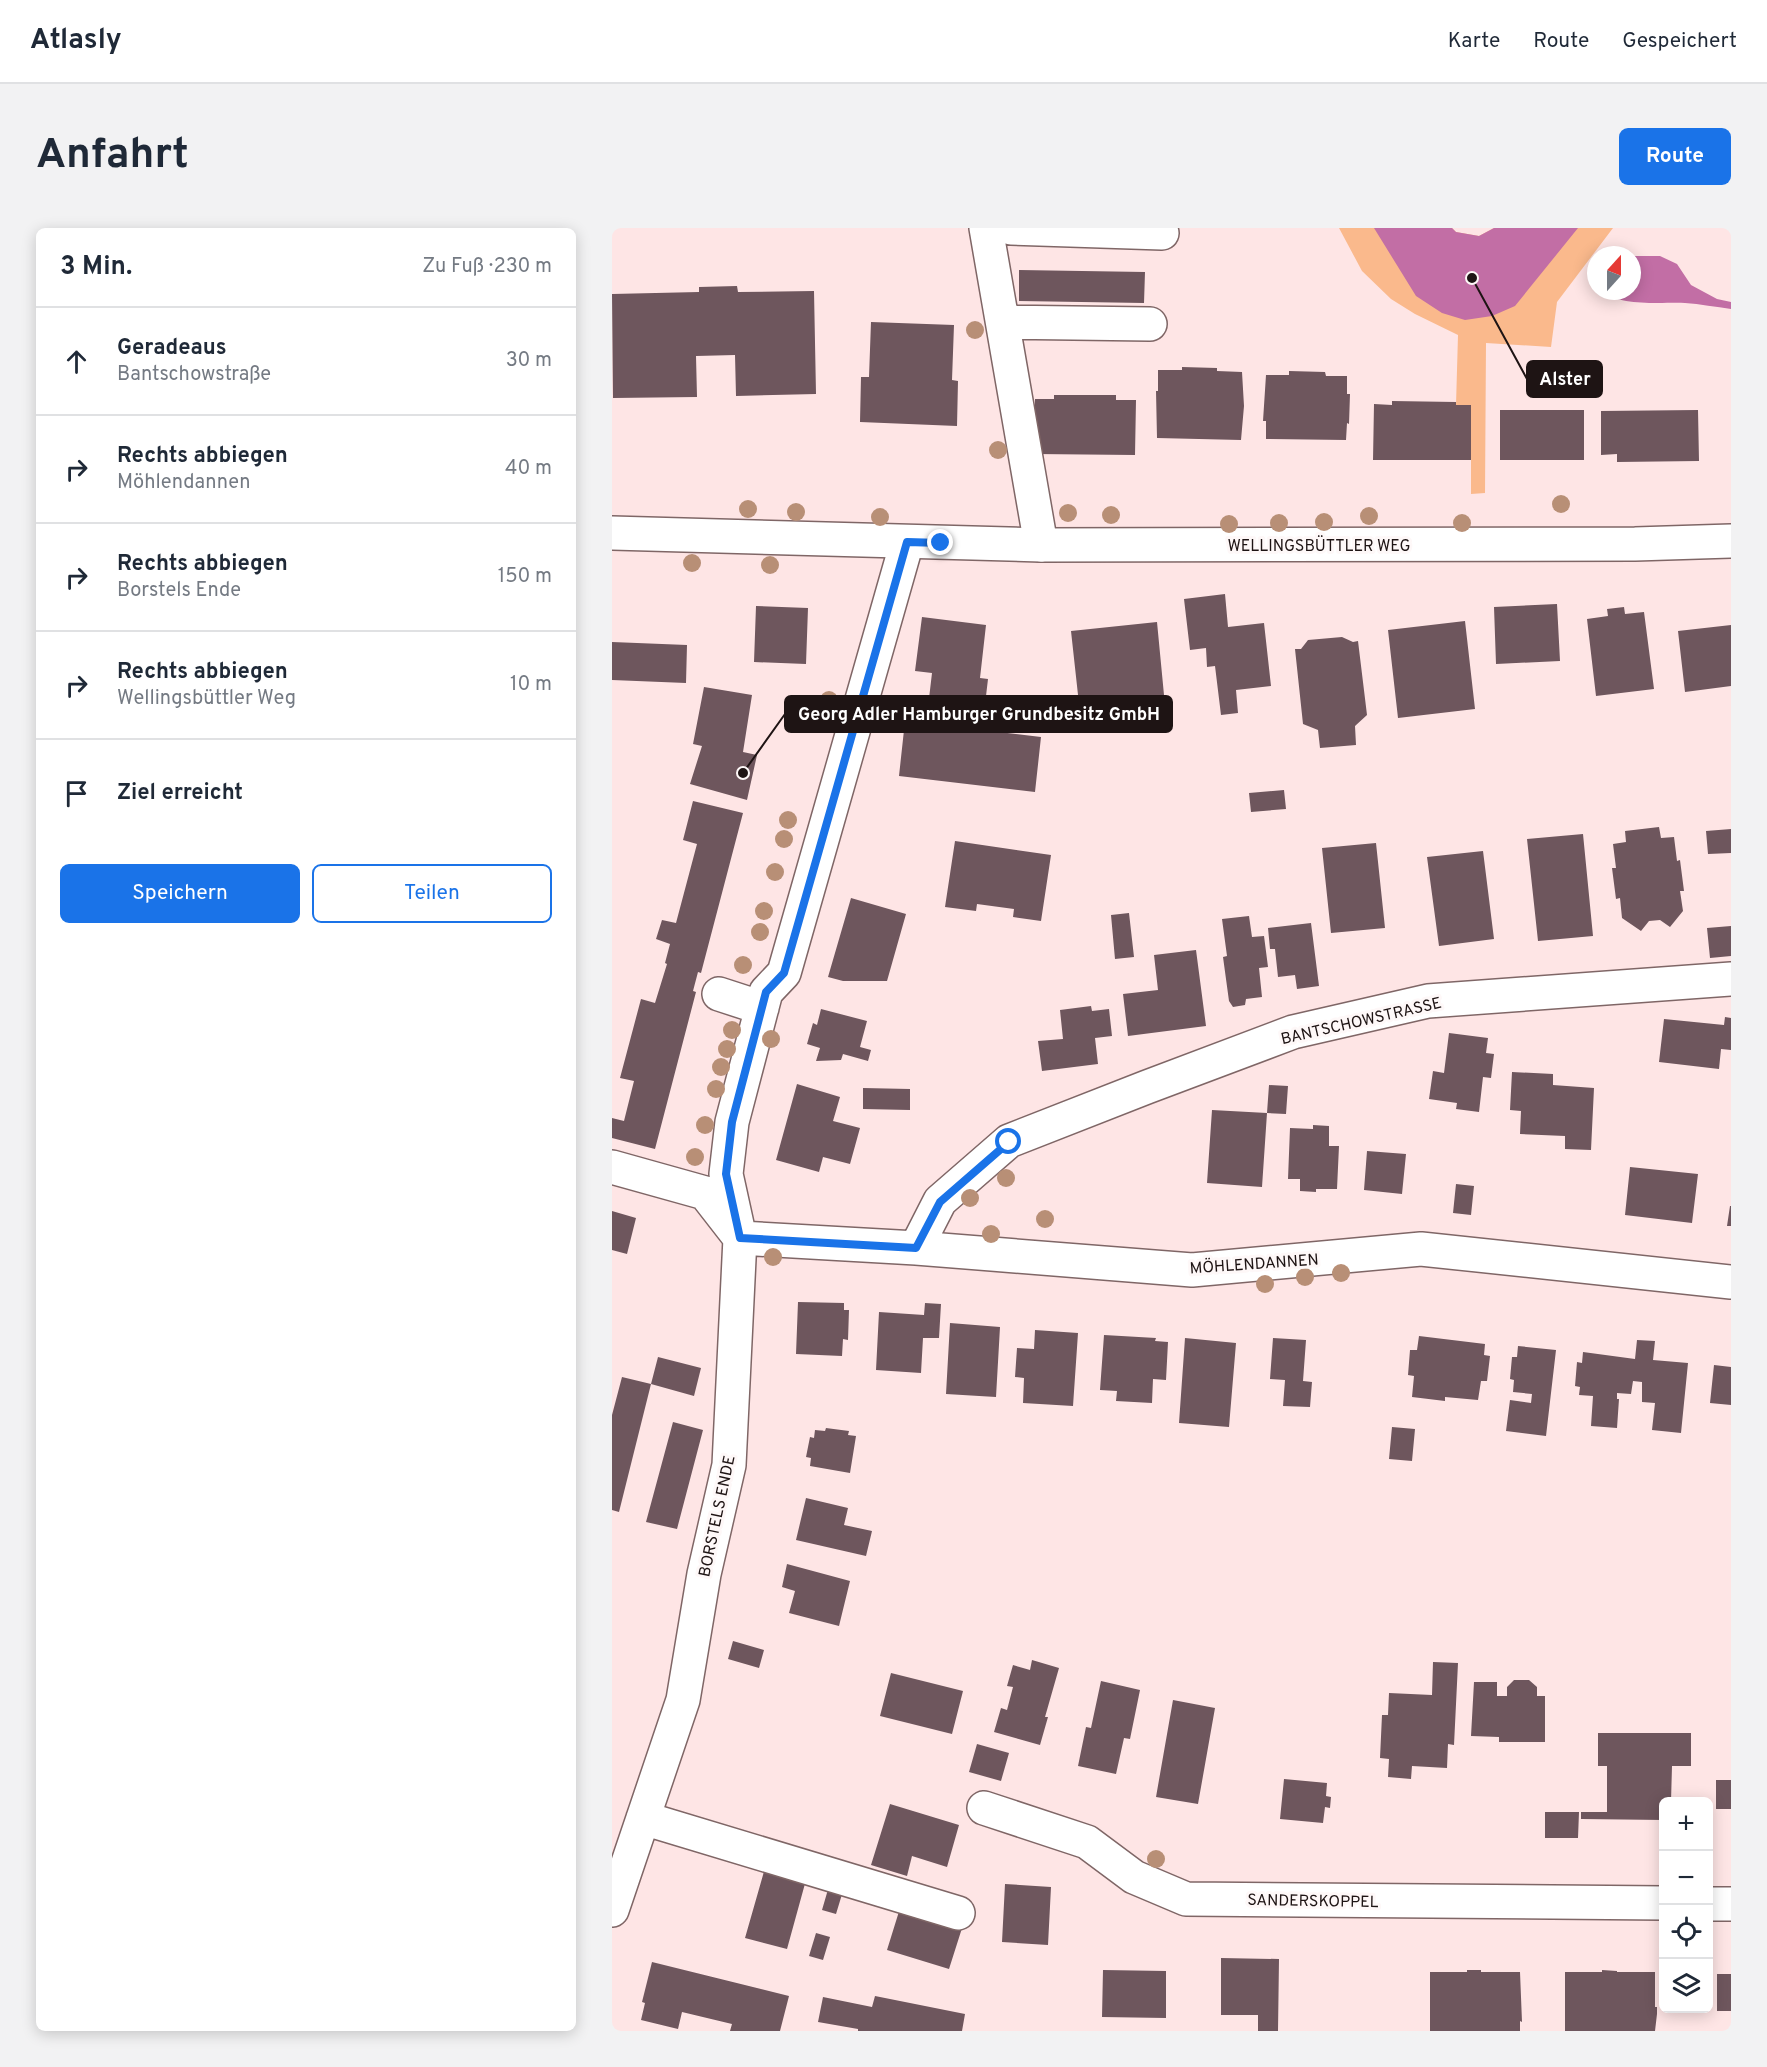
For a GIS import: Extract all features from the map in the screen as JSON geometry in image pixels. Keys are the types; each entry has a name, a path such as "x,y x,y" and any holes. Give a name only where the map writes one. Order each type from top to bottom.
{"street":[{"path":"986,228 1041,545"},
{"path":"1011,228 1162,233"},
{"path":"1003,322 1150,324"},
{"name":"WELLINGSBÜTTLER WEG","path":"612,532 1041,545 1635,544 1731,541"},
{"name":"BORSTELS ENDE","path":"612,1909 683,1700 704,1574 729,1464 740,1238 726,1174 732,1122 766,992 784,973 907,542"},
{"name":"BANTSCHOWSTRASSE","path":"916,1248 940,1202 1009,1142 1293,1032 1428,1001 1731,979"},
{"path":"719,994 762,1008"},
{"path":"612,1167 705,1193 740,1238"},
{"name":"MÖHLENDANNEN","path":"740,1238 916,1248 1192,1270 1421,1249 1731,1282"},
{"name":"SANDERSKOPPEL","path":"984,1808 1087,1842 1134,1877 1186,1899 1659,1903"},
{"path":"643,1818 958,1913"},
{"path":"1713,1904 1731,1904"}],"shaded area":[{"path":"1339,228 1452,228 1456,232 1479,236 1494,228 1613,228 1599,246 1587,246 1587,262 1557,302 1551,347 1486,343 1485,493 1471,494 1471,406 1456,405 1458,335 1415,314 1391,299 1362,271"},
{"path":"1374,228 1452,228 1456,232 1479,236 1494,228 1578,228 1515,306 1492,316 1465,320 1442,313 1416,296"},
{"path":"1641,256 1660,256 1677,264 1691,285 1717,299 1731,302 1731,309 1685,303 1623,300 1641,300"}],"building":[{"path":"1019,270 1145,272 1144,303 1019,301"},
{"path":"737,286 738,292 814,291 816,394 736,396 735,355 696,356 697,397 613,398 612,294 699,292 699,287"},
{"path":"871,322 954,325 952,380 958,381 957,426 860,422 861,377 869,377"},
{"path":"1182,367 1217,368 1217,371 1242,372 1244,406 1241,440 1157,438 1158,370 1182,370"},
{"path":"1289,371 1325,372 1326,376 1347,376 1347,394 1350,394 1346,440 1266,439 1266,421 1263,421 1266,375 1289,375"},
{"path":"1054,395 1116,395 1116,400 1136,400 1135,455 1035,454 1035,399 1054,399"},
{"path":"1392,401 1456,402 1456,405 1471,405 1471,460 1373,460 1374,404 1392,405"},
{"path":"1500,410 1584,410 1584,460 1500,460"},
{"path":"1698,410 1699,461 1617,462 1617,454 1601,455 1601,411"},
{"path":"1225,594 1228,627 1264,623 1271,686 1236,690 1238,713 1221,715 1215,666 1207,667 1206,648 1190,650 1184,599"},
{"path":"1557,604 1560,661 1496,664 1494,607"},
{"path":"756,606 808,608 806,664 754,662"},
{"path":"1624,607 1625,614 1644,612 1654,689 1596,696 1587,619 1608,616 1607,609"},
{"path":"922,617 986,625 980,678 988,679 982,730 1041,737 1035,792 899,776 905,721 926,724 932,673 915,671"},
{"path":"1465,621 1475,709 1398,718 1388,630"},
{"path":"1157,622 1164,695 1079,704 1071,631"},
{"path":"1731,625 1731,686 1685,692 1678,631"},
{"path":"1342,637 1353,642 1358,641 1367,715 1355,726 1356,745 1320,748 1318,730 1303,724 1295,649 1301,649 1308,640"},
{"path":"612,642 687,645 686,683 612,680"},
{"path":"704,687 752,695 743,752 757,755 747,800 690,784 702,746 693,744"},
{"path":"1284,790 1286,809 1251,812 1249,793"},
{"path":"693,801 743,813 701,973 698,972 693,991 696,992 655,1149 612,1138 612,1118 624,1121 634,1081 620,1078 641,999 655,1003 667,964 665,963 670,944 656,939 662,920 676,923 697,844 683,840"},
{"path":"1659,827 1661,838 1674,837 1684,891 1680,891 1683,911 1670,927 1660,920 1649,921 1641,931 1622,918 1620,898 1616,899 1612,868 1616,868 1613,844 1626,842 1625,831"},
{"path":"1731,829 1731,853 1708,854 1706,831"},
{"path":"1583,834 1593,936 1538,941 1527,839"},
{"path":"955,841 1051,855 1041,921 1013,917 1014,909 977,904 976,911 945,907"},
{"path":"1376,843 1385,928 1331,933 1322,848"},
{"path":"1483,851 1494,939 1439,946 1427,857"},
{"path":"851,898 906,914 887,981 843,981 828,977"},
{"path":"1129,913 1134,957 1115,959 1111,915"},
{"path":"1249,916 1252,937 1264,936 1268,967 1259,968 1262,997 1246,999 1245,1005 1233,1007 1229,1001 1223,957 1227,956 1222,919"},
{"path":"1311,923 1319,986 1297,989 1295,975 1278,977 1275,949 1270,949 1268,928"},
{"path":"1731,926 1731,956 1710,958 1707,928"},
{"path":"1196,950 1206,1026 1128,1036 1123,994 1158,990 1154,955"},
{"path":"1091,1006 1092,1011 1109,1009 1112,1036 1095,1038 1098,1064 1042,1071 1038,1041 1063,1039 1060,1010"},
{"path":"821,1009 867,1021 860,1047 871,1050 868,1061 843,1054 841,1060 816,1061 820,1048 807,1044 813,1023 817,1025"},
{"path":"1725,1017 1731,1018 1731,1050 1721,1049 1719,1069 1659,1062 1664,1019 1724,1025"},
{"path":"1449,1033 1488,1038 1486,1053 1494,1054 1491,1078 1483,1077 1479,1112 1456,1109 1457,1103 1429,1099 1433,1071 1444,1073"},
{"path":"1512,1072 1553,1074 1553,1085 1594,1088 1591,1150 1565,1149 1565,1136 1520,1134 1521,1111 1510,1110"},
{"path":"797,1084 840,1097 833,1121 860,1128 850,1164 823,1157 819,1172 776,1160"},
{"path":"1269,1085 1288,1086 1286,1114 1267,1113"},
{"path":"863,1088 910,1089 910,1110 863,1109"},
{"path":"1212,1110 1267,1113 1262,1187 1207,1183"},
{"path":"1313,1125 1329,1126 1329,1146 1339,1146 1337,1189 1316,1189 1316,1192 1300,1191 1300,1179 1288,1179 1290,1128 1313,1129"},
{"path":"1367,1151 1406,1154 1402,1194 1364,1190"},
{"path":"1630,1167 1698,1174 1692,1223 1625,1215"},
{"path":"1456,1184 1474,1186 1471,1215 1453,1213"},
{"path":"1730,1206 1731,1226 1727,1226"},
{"path":"612,1211 636,1218 627,1254 612,1250"},
{"path":"798,1302 844,1303 844,1310 849,1310 848,1340 843,1339 842,1356 796,1354"},
{"path":"925,1303 941,1304 939,1338 923,1338 921,1373 876,1370 879,1312 924,1315"},
{"path":"950,1323 1000,1327 996,1397 946,1394"},
{"path":"1035,1330 1078,1333 1073,1406 1023,1403 1024,1378 1015,1377 1017,1348 1034,1349"},
{"path":"1104,1335 1156,1338 1155,1341 1168,1342 1166,1380 1153,1379 1152,1403 1116,1401 1117,1391 1100,1390"},
{"path":"1419,1336 1485,1344 1484,1355 1490,1356 1487,1381 1481,1381 1478,1400 1445,1397 1445,1401 1412,1397 1414,1376 1408,1375 1410,1350 1417,1350"},
{"path":"1185,1338 1236,1343 1229,1427 1179,1423"},
{"path":"1273,1338 1306,1340 1303,1381 1312,1382 1310,1407 1283,1406 1285,1380 1270,1379"},
{"path":"1637,1340 1655,1341 1653,1360 1688,1363 1681,1433 1652,1430 1655,1403 1642,1402 1642,1382 1633,1381 1631,1394 1617,1393 1617,1399 1619,1399 1617,1428 1591,1426 1593,1396 1579,1395 1580,1387 1575,1386 1577,1362 1582,1363 1583,1352 1635,1359"},
{"path":"1518,1346 1556,1350 1546,1436 1506,1431 1510,1400 1531,1403 1532,1394 1513,1392 1514,1380 1510,1379 1512,1357 1517,1357"},
{"path":"658,1357 701,1368 694,1396 651,1384"},
{"path":"1714,1365 1731,1367 1731,1405 1710,1403"},
{"path":"622,1377 651,1384 619,1512 612,1510 612,1415"},
{"path":"673,1422 703,1430 677,1529 646,1522"},
{"path":"1392,1427 1415,1429 1412,1461 1389,1459"},
{"path":"826,1428 849,1431 848,1435 856,1436 850,1473 810,1466 811,1458 806,1457 810,1437 814,1438 815,1430 825,1431"},
{"path":"806,1498 848,1508 844,1525 872,1531 866,1556 796,1540"},
{"path":"787,1564 850,1581 839,1626 789,1613 795,1591 782,1587"},
{"path":"733,1641 764,1650 759,1668 728,1659"},
{"path":"1032,1660 1059,1668 1045,1717 1048,1717 1040,1745 994,1732 1001,1708 1007,1710 1013,1687 1007,1686 1013,1665 1030,1670"},
{"path":"1433,1662 1458,1663 1454,1745 1448,1744 1447,1768 1412,1766 1411,1779 1388,1777 1389,1759 1380,1758 1382,1715 1388,1715 1389,1693 1432,1695"},
{"path":"891,1673 963,1691 952,1734 880,1716"},
{"path":"1514,1680 1529,1680 1537,1687 1537,1696 1545,1696 1545,1742 1499,1742 1499,1737 1471,1736 1474,1682 1497,1682 1497,1696 1507,1696 1507,1687"},
{"path":"1101,1681 1140,1690 1130,1739 1124,1738 1116,1774 1078,1766 1086,1727 1091,1728"},
{"path":"1173,1700 1215,1708 1198,1804 1156,1797"},
{"path":"1598,1733 1691,1733 1691,1766 1672,1766 1671,1797 1659,1797 1659,1820 1581,1819 1581,1812 1607,1812 1607,1766 1598,1766"},
{"path":"977,1744 1009,1753 1001,1781 969,1772"},
{"path":"1284,1779 1327,1783 1326,1796 1331,1797 1330,1808 1325,1807 1323,1823 1280,1819"},
{"path":"1716,1780 1731,1780 1731,1809 1716,1809"},
{"path":"890,1804 959,1825 947,1867 912,1856 907,1876 871,1865"},
{"path":"1545,1812 1579,1812 1578,1838 1545,1838"},
{"path":"765,1868 806,1880 787,1949 745,1938"},
{"path":"1005,1884 1051,1887 1048,1945 1002,1942"},
{"path":"829,1886 843,1891 836,1914 822,1910"},
{"path":"901,1905 963,1925 949,1969 887,1950"},
{"path":"816,1933 830,1937 823,1960 809,1956"},
{"path":"1221,1958 1279,1959 1278,2031 1258,2031 1258,2015 1221,2015"},
{"path":"652,1962 789,1996 780,2031 730,2031 732,2024 682,2012 678,2029 641,2020 645,2003 642,2002"},
{"path":"1103,1970 1166,1971 1166,2018 1102,2017"},
{"path":"1467,1970 1520,1972 1522,2022 1520,2021 1520,2031 1430,2031 1430,1972 1467,1972"},
{"path":"1602,1970 1655,1972 1657,2014 1655,2031 1565,2031 1565,1972 1602,1972"},
{"path":"1717,1974 1731,1974 1731,2011 1717,2011"},
{"path":"875,1996 965,2014 962,2031 858,2031 858,2029 818,2022 823,1997 872,2007"}],"place":[{"name":"Alster","path":"1472,278"},
{"name":"Georg Adler Hamburger Grundbesitz GmbH","path":"743,773"}],"route":[{"path":"941,543 907,542 784,973 766,992 732,1122 726,1174 740,1238 916,1248 940,1202 1009,1142"}]}
